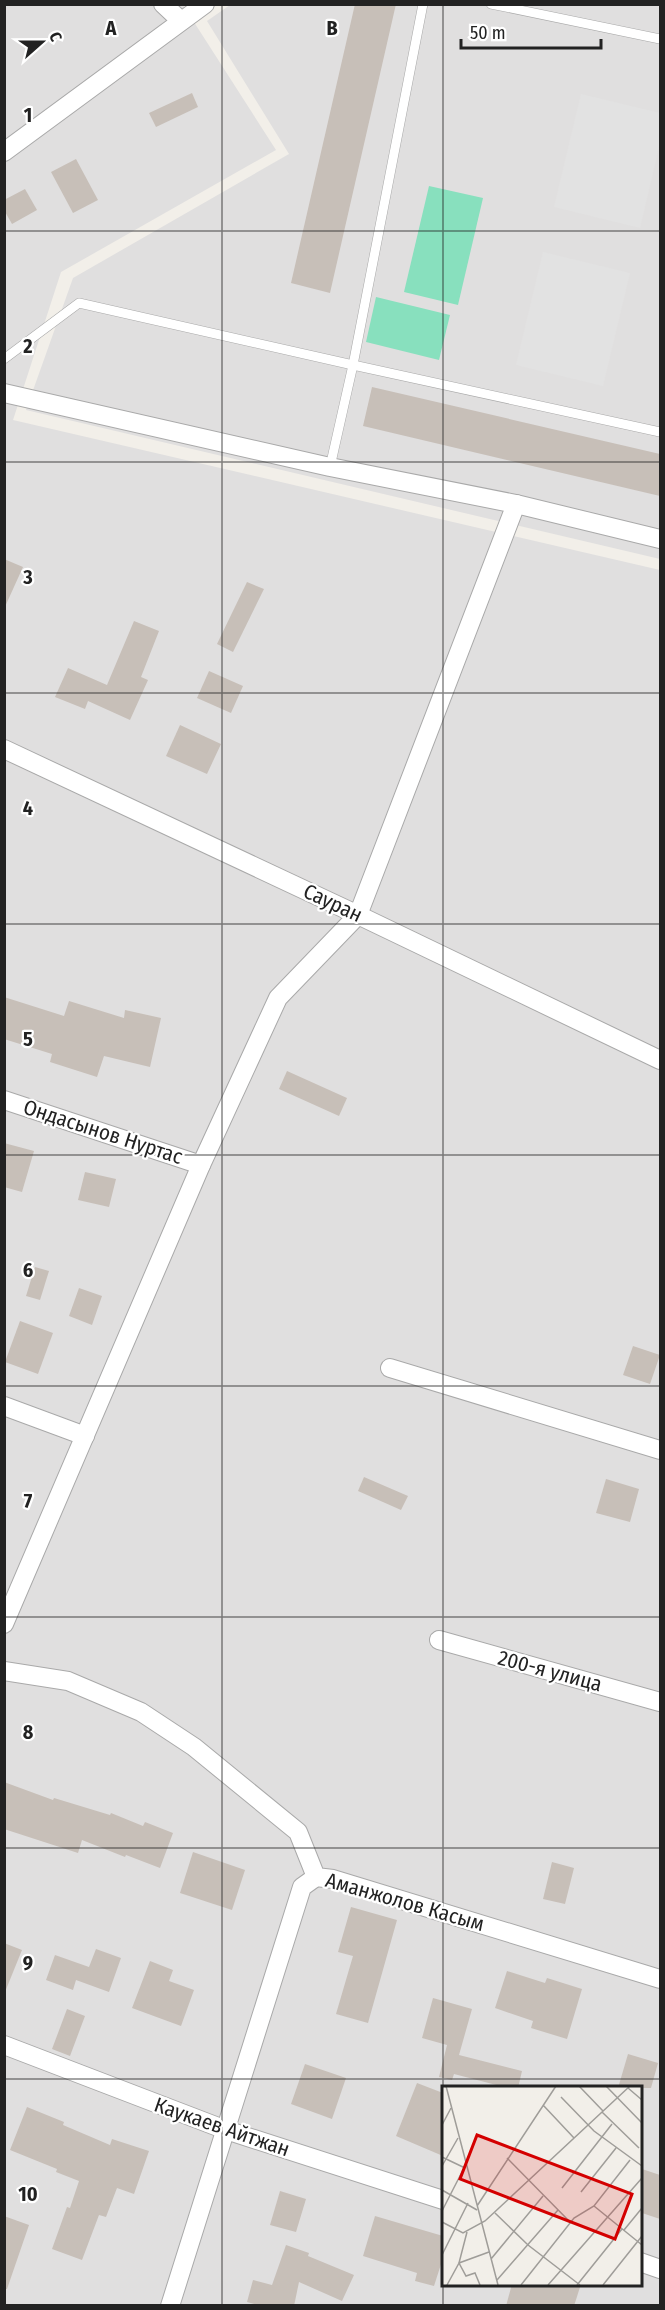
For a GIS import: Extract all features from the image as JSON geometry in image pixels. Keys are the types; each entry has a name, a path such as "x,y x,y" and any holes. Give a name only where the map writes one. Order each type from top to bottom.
{"street":[{"path":"163,4 181,21"},
{"path":"4,152 205,4"},
{"path":"4,393 330,467 516,504 660,539"},
{"path":"4,1624 201,1165 278,998 358,915 516,504"},
{"name":"Сауран","path":"4,749 660,1060"},
{"name":"Ондасынов Нуртас","path":"4,1100 201,1165"},
{"path":"390,1368 660,1450"},
{"path":"4,1406 85,1436"},
{"name":"200-я улица","path":"439,1640 660,1701"},
{"name":"Аманжолов Касым","path":"4,1671 68,1681 141,1712 194,1747 298,1832 316,1877 333,1879 660,1979"},
{"path":"170,2306 302,1887 316,1877"},
{"name":"Каукаев Айтжан","path":"4,2045 225,2130 442,2200"},
{"path":"641,2263 660,2269"}],"lane":[{"path":"330,467 353,365 423,4"},
{"path":"491,4 660,39"},
{"path":"4,359 79,303 660,432"}],"shaded area":[{"path":"5,5 183,5 276,150 61,272 13,420 660,570 660,2305 5,2306"},
{"path":"230,5 660,5 660,559 26,410 73,278 289,154 207,21"},
{"path":"581,94 660,113 660,143 640,228 554,207"},
{"path":"543,252 630,273 603,386 516,365"}],"green space":[{"path":"429,186 483,198 458,305 404,292"},
{"path":"376,297 450,315 439,360 366,342"}],"building":[{"path":"355,4 396,4 330,293 291,283"},
{"path":"192,93 198,107 156,127 149,113"},
{"path":"76,159 98,200 73,213 51,172"},
{"path":"25,189 37,210 12,224 4,210 4,200"},
{"path":"372,387 660,454 660,496 363,426"},
{"path":"4,559 23,567 4,609"},
{"path":"247,582 264,589 233,652 217,644"},
{"path":"134,621 159,631 141,677 148,680 130,720 88,701 85,709 55,697 68,668 107,685"},
{"path":"209,671 243,686 231,713 197,698"},
{"path":"180,725 221,744 207,774 166,756"},
{"path":"4,997 64,1016 69,1001 124,1018 125,1010 161,1018 150,1067 104,1056 97,1077 50,1062 52,1054 4,1039"},
{"path":"287,1071 347,1098 339,1116 279,1089"},
{"path":"4,1143 34,1151 22,1192 4,1187"},
{"path":"85,1172 116,1179 109,1207 78,1200"},
{"path":"35,1267 49,1271 40,1300 26,1296"},
{"path":"79,1288 102,1296 92,1325 69,1316"},
{"path":"20,1321 53,1333 38,1374 5,1362"},
{"path":"633,1346 660,1355 650,1384 623,1375"},
{"path":"364,1477 408,1496 401,1510 358,1491"},
{"path":"606,1479 639,1489 630,1522 596,1513"},
{"path":"4,1782 53,1800 54,1798 110,1815 111,1813 143,1826 145,1822 173,1833 160,1868 82,1840 78,1853 4,1829"},
{"path":"193,1852 245,1870 232,1910 180,1893"},
{"path":"552,1862 574,1868 565,1904 543,1899"},
{"path":"351,1907 397,1920 368,2023 336,2014 353,1956 338,1952"},
{"path":"4,1943 22,1950 5,1992 4,1992"},
{"path":"96,1949 121,1958 109,1992 76,1980 73,1990 46,1980 55,1955 89,1967"},
{"path":"150,1961 173,1970 169,1981 194,1990 181,2026 132,2008"},
{"path":"507,1971 545,1983 547,1978 582,1989 567,2039 531,2028 533,2021 495,2008"},
{"path":"433,1998 472,2009 459,2055 522,2071 518,2086 500,2086 454,2074 452,2080 439,2077 447,2045 422,2038"},
{"path":"67,2009 85,2016 70,2056 52,2049"},
{"path":"628,2054 658,2063 651,2088 619,2086"},
{"path":"305,2064 346,2078 332,2119 291,2104"},
{"path":"417,2083 442,2093 442,2156 396,2136"},
{"path":"27,2107 110,2145 112,2139 149,2151 134,2194 117,2188 106,2217 99,2215 82,2260 52,2249 79,2181 56,2172 57,2169 10,2150"},
{"path":"641,2169 660,2175 660,2219 641,2213"},
{"path":"280,2191 306,2199 296,2232 270,2225"},
{"path":"4,2216 29,2225 7,2289 4,2289"},
{"path":"375,2216 442,2236 442,2261 434,2286 415,2281 417,2273 363,2256"},
{"path":"286,2245 309,2253 308,2256 354,2275 342,2301 299,2282 294,2306 262,2306 247,2302 253,2280 272,2285"},
{"path":"511,2286 580,2286 574,2306 506,2306"}]}
